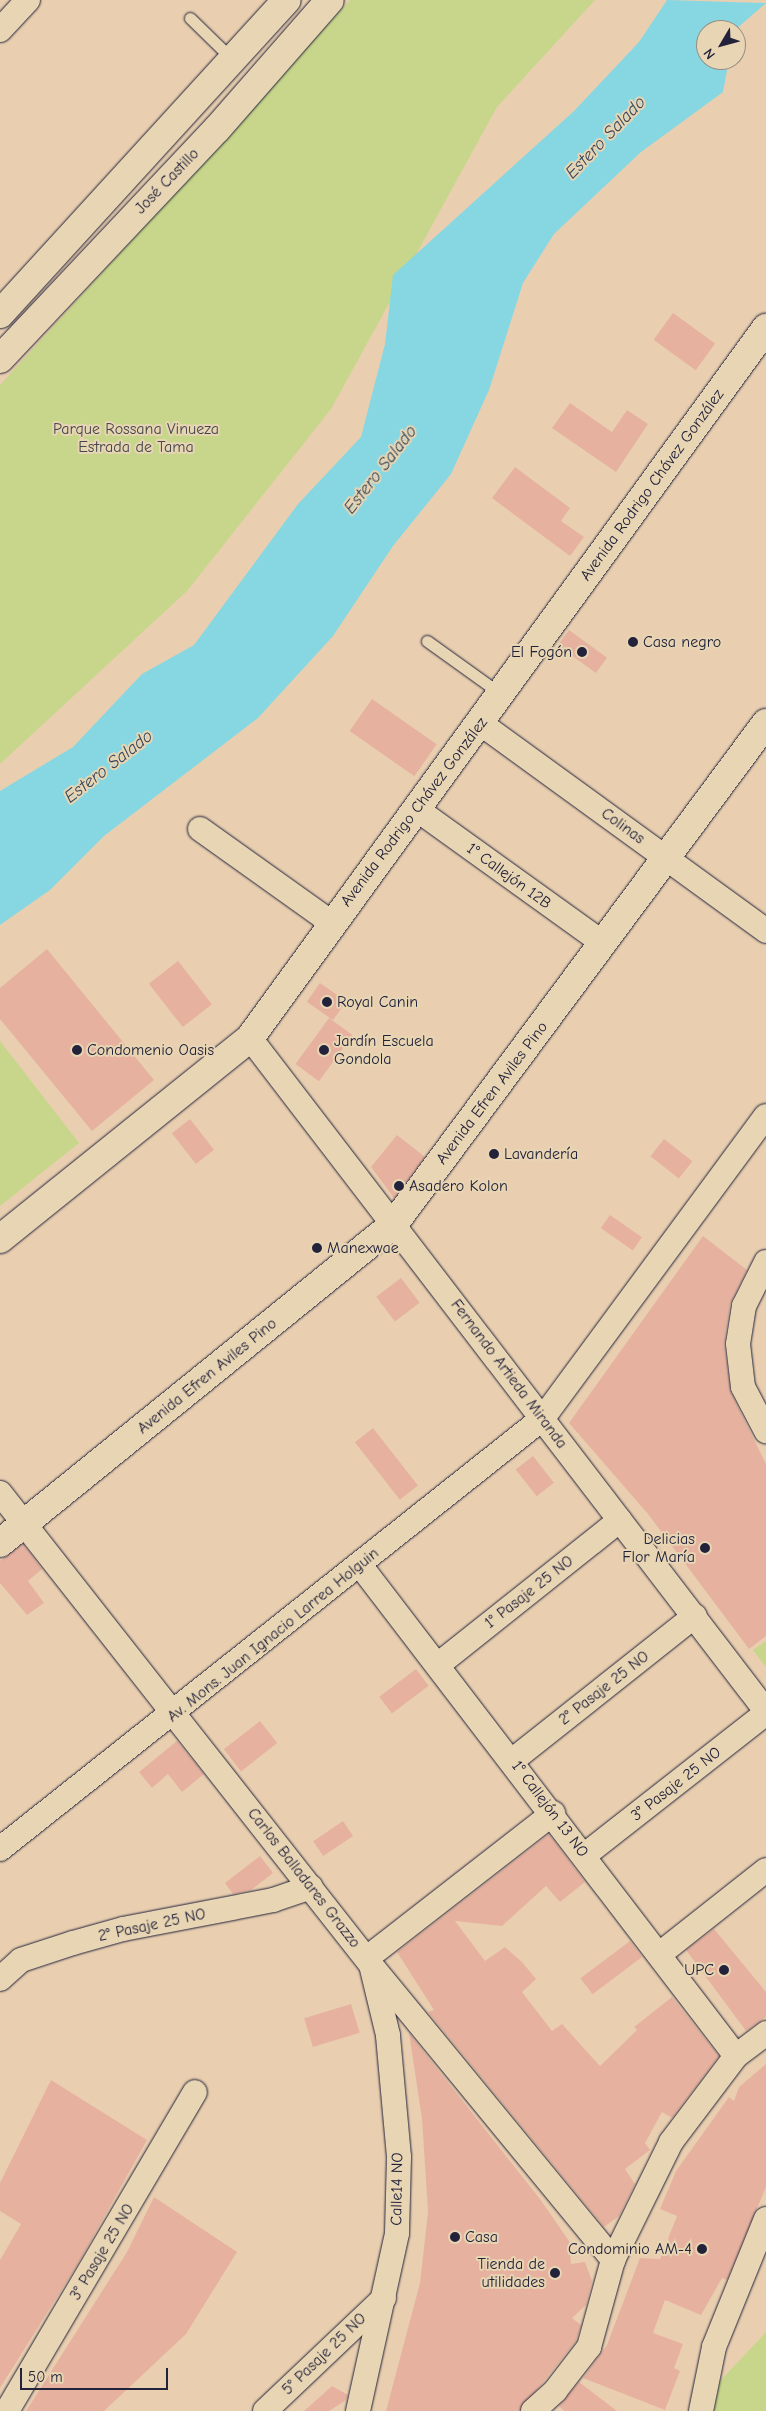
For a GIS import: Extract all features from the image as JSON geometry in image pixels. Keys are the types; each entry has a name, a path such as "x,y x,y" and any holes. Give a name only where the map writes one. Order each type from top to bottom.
{"street":[{"path":"0,30 28,0"},
{"name":"José Castillo","path":"0,314 192,108 287,0"},
{"name":"José Castillo","path":"0,359 217,129 330,0"},
{"path":"192,108 217,129"},
{"name":"Avenida Rodrigo Chávez González","path":"0,1238 250,1038 415,808 502,694 766,328"},
{"name":"Colinas","path":"480,723 766,931"},
{"name":"Avenida Efren Aviles Pino","path":"0,1543 394,1224 604,944 766,723"},
{"name":"1° Callejón 12B","path":"415,808 604,944"},
{"path":"200,829 332,923"},
{"name":"Fernando Artieda Miranda","path":"250,1038 695,1616 766,1712"},
{"name":"Av. Mons. Juan Ignacio Larrea Holguin","path":"0,1849 175,1713 543,1418 766,1116"},
{"path":"766,1262 744,1306 738,1344 743,1387 766,1431"},
{"name":"Carlos Balladares Grazzo","path":"0,1493 369,1961 613,2260"},
{"name":"1° Pasaje 25 NO","path":"438,1664 620,1520"},
{"name":"1° Callejón 13 NO","path":"360,1565 554,1813 661,1953 736,2056"},
{"name":"2° Pasaje 25 NO","path":"513,1760 695,1616"},
{"name":"3° Pasaje 25 NO","path":"585,1855 766,1712"},
{"path":"369,1961 554,1813"},
{"path":"661,1953 766,1870"},
{"name":"2° Pasaje 25 NO","path":"0,1979 21,1960 81,1941 274,1900 311,1887"},
{"name":"Calle14 NO","path":"358,2411 397,2233 400,2157 388,2035 369,1961"},
{"path":"533,2411 555,2391 588,2347 613,2260 670,2142 736,2056 766,2033"},
{"name":"3° Pasaje 25 NO","path":"7,2411 195,2092"},
{"path":"701,2411 714,2347 766,2219"},
{"name":"5° Pasaje 25 NO","path":"264,2411 384,2298"}],"lane":[{"path":"190,18 233,60"},
{"path":"427,641 502,694"}],"green space":[{"name":"Parque Rossana Vinueza Estrada de Tama","path":"350,0 595,0 497,107 331,409 187,591 0,764 0,385"},
{"path":"0,1041 79,1143 0,1206"},
{"path":"766,1641 766,1667 753,1650"},
{"path":"766,2332 766,2411 692,2411"}],"water":[{"name":"Estero Salado","path":"667,0 766,3 746,20 696,20 696,70 727,70 723,92 641,152 554,234 523,283 489,390 451,474 393,546 333,636 258,718 104,836 50,890 0,925 0,791 73,747 142,674 194,645 298,504 361,437 385,344 393,275 574,111 639,42"}],"building":[{"path":"673,313 715,344 696,370 654,340"},
{"path":"570,403 612,432 627,410 648,424 616,472 552,428"},
{"path":"515,467 570,508 561,521 584,537 570,556 492,498"},
{"name":"El Fogón","path":"569,630 607,658 596,673 558,645"},
{"path":"372,699 437,744 414,776 350,731"},
{"name":"Condomenio Oasis","path":"47,949 154,1080 92,1131 0,1019 0,988"},
{"path":"178,961 212,1004 183,1027 149,984"},
{"name":"Royal Canin","path":"320,983 346,1001 333,1020 307,1002"},
{"name":"Jardín Escuela Gondola","path":"329,1018 352,1035 319,1081 295,1064"},
{"path":"190,1119 214,1150 196,1164 172,1133"},
{"name":"Asadero Kolon","path":"397,1135 425,1157 394,1198 371,1167"},
{"path":"664,1139 692,1161 679,1179 650,1156"},
{"path":"610,1215 642,1237 633,1250 601,1228"},
{"path":"703,1236 747,1270 730,1304 724,1345 731,1393 766,1464 766,1636 749,1649 648,1514 569,1423"},
{"path":"401,1278 420,1303 395,1321 376,1297"},
{"path":"373,1428 418,1486 400,1500 355,1442"},
{"path":"533,1456 554,1483 537,1496 516,1470"},
{"path":"23,1544 42,1569 28,1581 44,1603 27,1615 0,1583 0,1561"},
{"path":"416,1669 429,1686 392,1713 379,1697"},
{"path":"260,1721 277,1743 241,1771 224,1749"},
{"path":"177,1741 204,1774 182,1792 168,1774 152,1788 139,1772"},
{"path":"343,1821 353,1836 323,1856 313,1841"},
{"path":"549,1834 585,1882 560,1902 546,1886 502,1926 455,1921 485,1961 505,1947 522,1962 536,1979 522,1992 552,2031 562,2024 600,2066 637,2030 634,2027 672,1997 719,2056 672,2118 662,2112 645,2143 650,2150 625,2169 635,2184 619,2216 604,2227 428,2012 434,2010 397,1952"},
{"path":"260,1856 273,1873 251,1890 233,1894 225,1883"},
{"name":"UPC","path":"714,1929 766,1992 766,2017 746,2031 686,1950"},
{"path":"630,1941 642,1957 593,1994 580,1978"},
{"path":"351,2004 360,2033 313,2047 304,2018"},
{"path":"409,2033 540,2199 569,2241 571,2264 585,2262 592,2281 586,2305 572,2318 581,2325 576,2341 520,2411 386,2411 420,2283 428,2212 422,2119"},
{"path":"766,2064 766,2187 727,2280 722,2278 701,2315 665,2300 653,2333 683,2344 674,2368 680,2371 665,2410 583,2378 607,2345 640,2258 660,2259 677,2216 660,2209 676,2171 729,2097 734,2101 739,2087"},
{"path":"51,2080 147,2140 79,2262 0,2388 0,2260 21,2224 0,2211 0,2183"},
{"path":"154,2197 237,2252 186,2334 104,2411 26,2411 127,2252"},
{"path":"579,2382 617,2411 564,2411 559,2406"},
{"path":"332,2386 348,2395 346,2400 329,2411 304,2411"}],"place":[{"name":"Casa negro","path":"633,642"},
{"name":"El Fogón","path":"582,652"},
{"name":"Royal Canin","path":"327,1002"},
{"name":"Condomenio Oasis","path":"77,1050"},
{"name":"Jardín Escuela Gondola","path":"324,1050"},
{"name":"Lavandería","path":"494,1154"},
{"name":"Asadero Kolon","path":"399,1186"},
{"name":"Manexwae","path":"317,1248"},
{"name":"Delicias Flor María","path":"705,1548"},
{"name":"UPC","path":"724,1970"},
{"name":"Casa","path":"455,2237"},
{"name":"Condominio AM-4","path":"702,2249"},
{"name":"Tienda de utilidades","path":"555,2273"}]}
